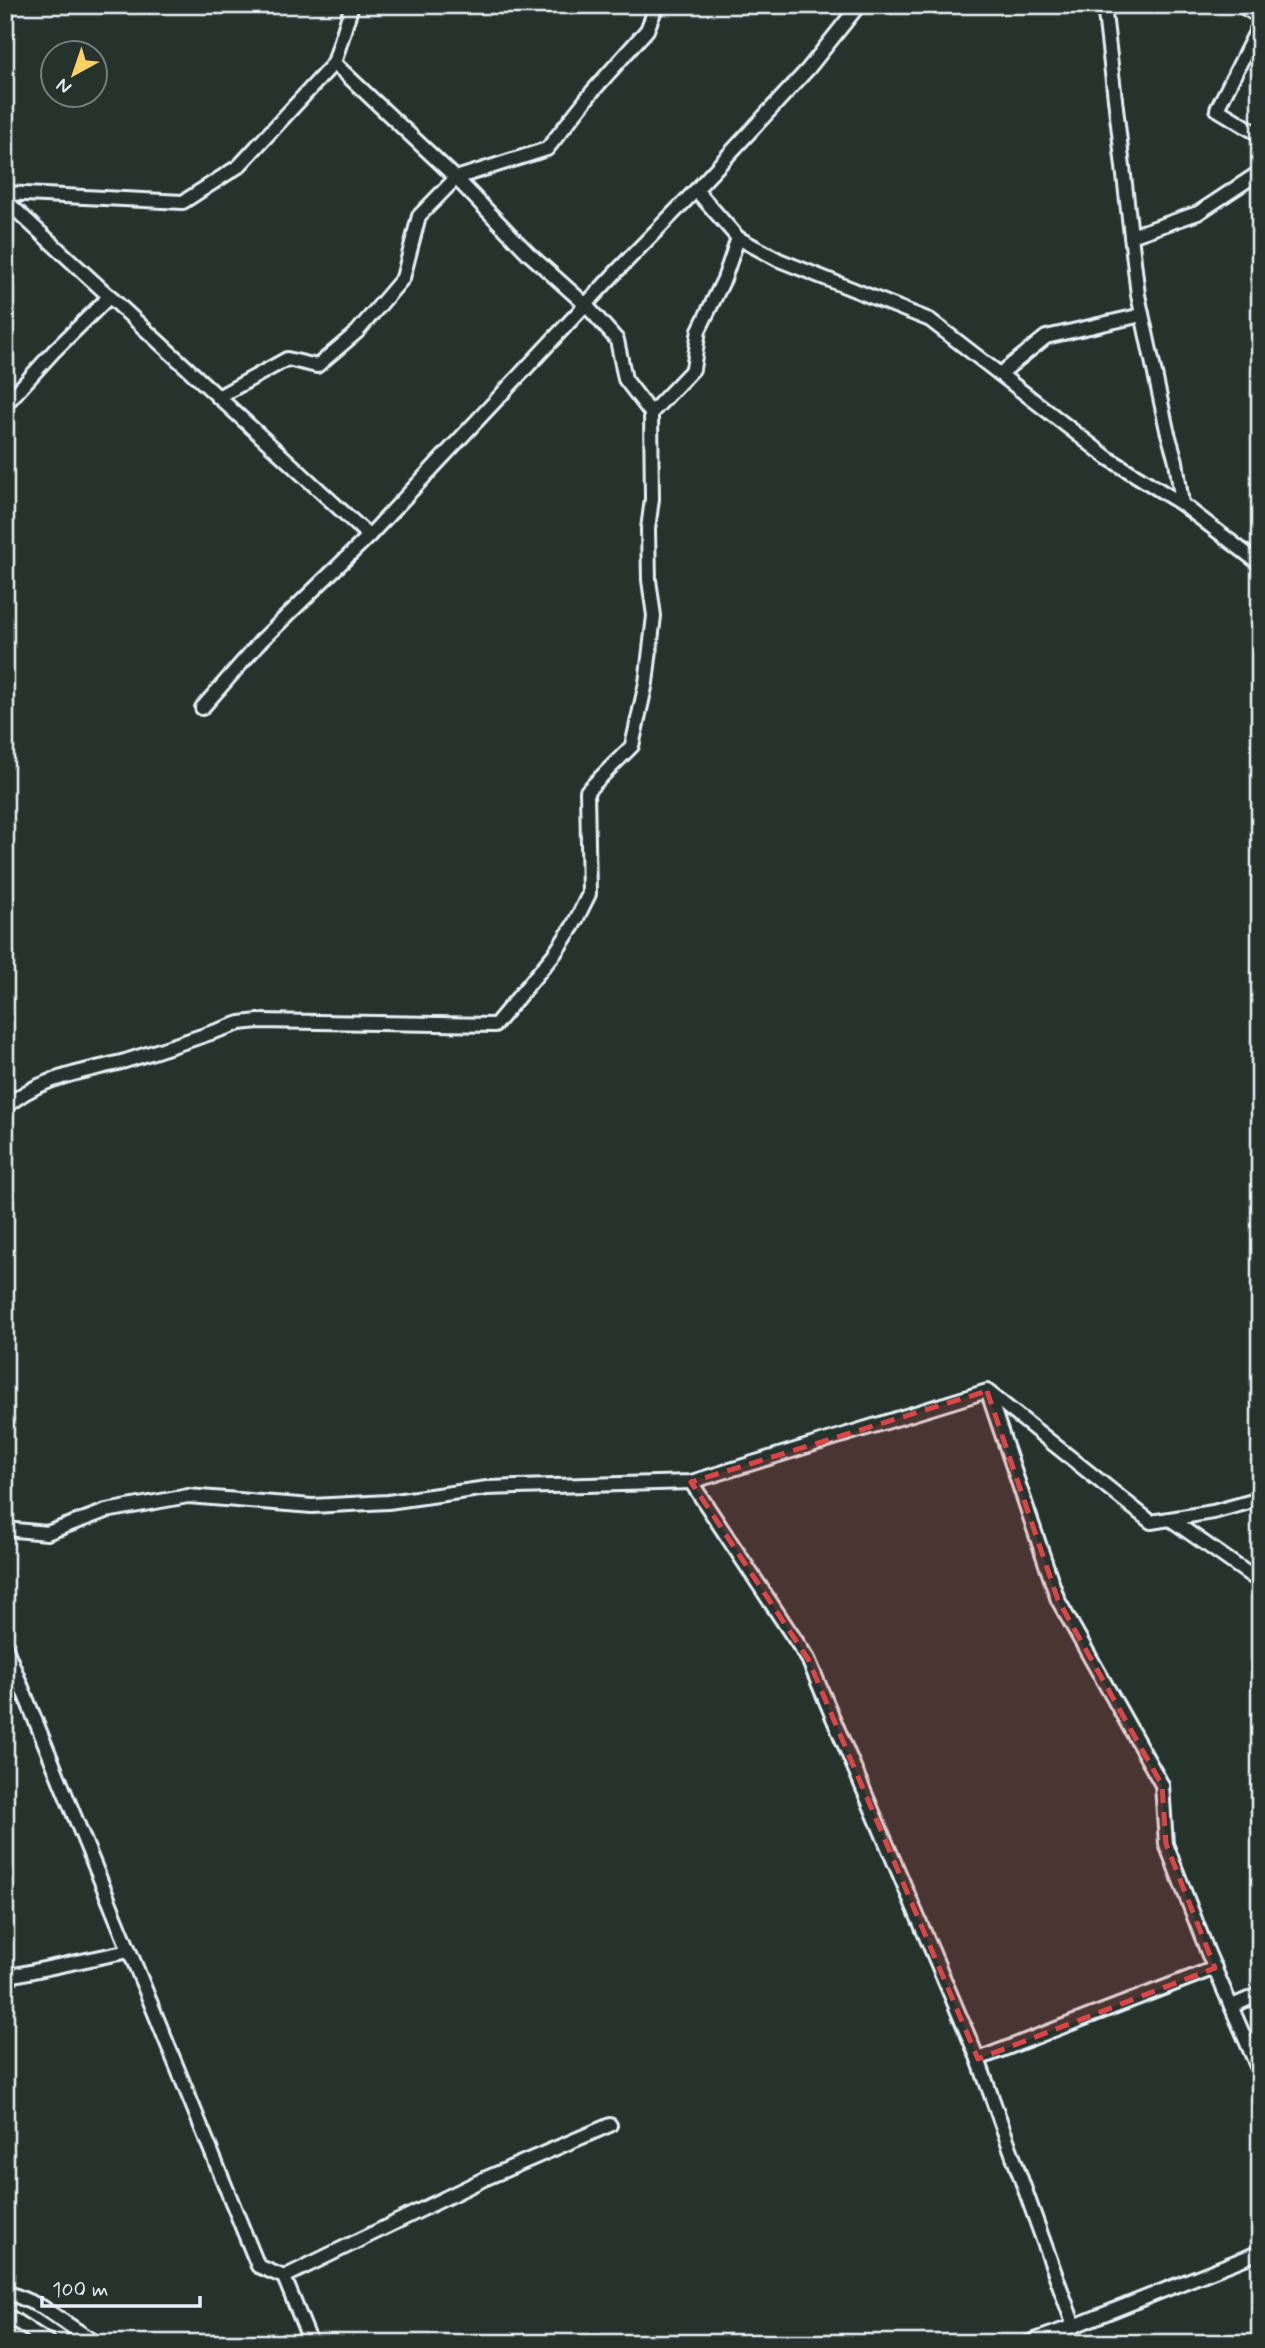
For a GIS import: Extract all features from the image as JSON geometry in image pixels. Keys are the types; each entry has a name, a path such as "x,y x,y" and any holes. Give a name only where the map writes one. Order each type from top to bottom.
{"main road":[{"path":"1243,5 1260,15"}],"street":[{"path":"5,193 183,202 239,166 334,63 352,5"},
{"path":"218,397 287,359 317,366 357,332 403,278 419,216 456,178 547,149 592,92 648,30 657,5"},
{"path":"202,708 261,641 369,536 696,190 808,69 859,5"},
{"path":"1104,5 1142,315 1176,461 1182,504"},
{"path":"1260,24 1217,109 1260,135"},
{"path":"5,1108 19,1095 49,1081 126,1060 240,1023 259,1021 495,1025 555,953 589,894 587,792 632,746 646,683 654,616 649,580 648,529 652,499 651,413 625,379 617,340 586,304 528,253 456,178 334,63"},
{"path":"1131,236 1198,213 1260,172"},
{"path":"696,190 738,238 779,260 930,320 1108,458 1182,504 1260,564"},
{"path":"5,200 369,536"},
{"path":"651,413 693,369 699,330 724,279 738,238"},
{"path":"5,405 54,351 110,296"},
{"path":"1000,374 1046,337 1142,315"},
{"path":"5,1529 47,1533 106,1511 188,1496 312,1506 388,1502 486,1488 691,1482 987,1391"},
{"path":"987,1391 1151,1522 1213,1512 1260,1499"},
{"path":"987,1391 1058,1600 1162,1786 1166,1844 1214,1968 1260,2073"},
{"path":"691,1482 808,1659 978,2059 1073,2326"},
{"path":"1170,1519 1260,1582"},
{"path":"5,1646 258,2266 284,2277 311,2343"},
{"path":"5,1977 129,1951"},
{"path":"978,2059 1214,1968"},
{"path":"1232,2006 1260,1994"},
{"path":"284,2277 484,2179 610,2125"},
{"path":"1027,2343 1260,2252"},
{"path":"5,2291 42,2306 96,2343"},
{"path":"5,2314 50,2343"}],"highlighted area":[{"path":"987,1391 1058,1600 1162,1785 1166,1844 1215,1968 978,2059 808,1659 691,1482"}]}
